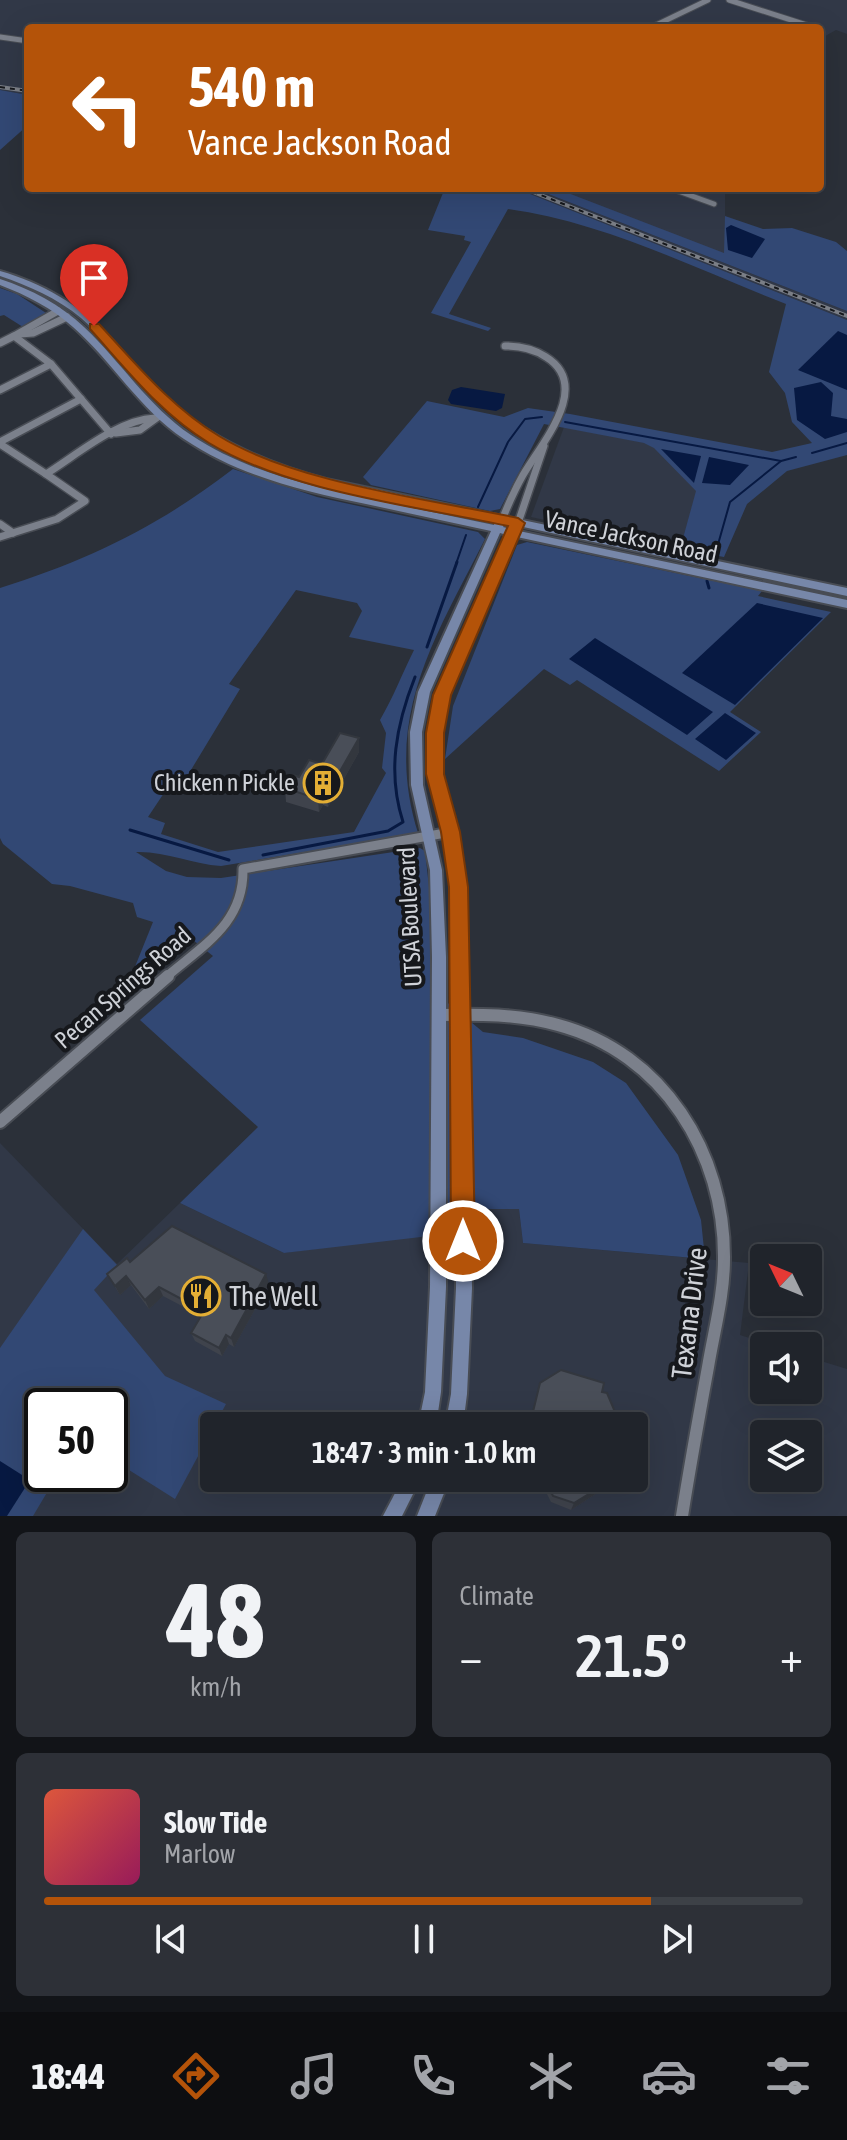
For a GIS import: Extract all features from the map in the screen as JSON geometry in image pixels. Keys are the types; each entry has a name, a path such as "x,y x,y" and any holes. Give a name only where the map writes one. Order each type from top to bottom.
{"main road":[{"name":"Vance Jackson Road","path":"0,273 46,292 81,314 166,404 212,438 240,454 314,480 847,604"},
{"name":"Vance Jackson Road","path":"0,282 63,314 84,331 157,417 221,456 287,484 499,524"},
{"name":"UTSA Boulevard","path":"429,1412 434,1377 438,1240 437,887 430,836 415,773 419,713 424,692 499,524"},
{"name":"Vance Jackson Road","path":"515,528 847,592"},
{"name":"UTSA Boulevard","path":"456,1412 460,1379 463,1241 459,887 451,832 435,774 437,715 442,695 515,528"},
{"path":"392,1516 405,1492"},
{"path":"426,1516 435,1492"}],"street":[{"path":"658,24 708,0"},
{"path":"729,0 805,24"},
{"path":"0,37 24,40"},
{"path":"681,192 714,204"},
{"path":"0,343 34,324 63,314"},
{"path":"17,335 42,329 63,314"},
{"path":"34,324 42,329"},
{"path":"17,335 51,364 113,433 127,435 154,424 157,417 146,416 127,424 113,433 107,439 46,474"},
{"name":"UTSA Boulevard","path":"499,524 521,478 547,435 565,395 566,383 559,368 548,359 525,348 505,346"},
{"path":"0,390 51,364"},
{"path":"0,537 57,519 85,501 0,443 81,399"},
{"path":"127,424 136,431"},
{"name":"UTSA Boulevard","path":"515,528 535,480 547,435"},
{"path":"0,524 13,533"},
{"path":"430,836 451,832"},
{"name":"Pecan Springs Road","path":"0,1122 226,925 241,908 243,869 430,836"},
{"name":"Texana Drive","path":"438,1015 525,1017 591,1036 626,1055 651,1075 681,1110 709,1159 717,1183 724,1257 682,1516"},
{"path":"438,1240 463,1241"}],"shaded area":[{"path":"0,0 847,0 847,34 836,30 824,37 824,24 24,24 24,94 0,90"},
{"path":"0,90 24,94 24,129 0,150"},
{"path":"443,192 525,192 847,320 847,455 787,471 747,504 724,557 680,549 696,491 654,448 644,443 544,424 500,509 490,511 371,485 363,477 427,401 504,417 528,408 570,414 772,452 812,443 792,422 785,393 769,372 786,304 684,262 579,224 508,209 449,314 491,328 488,331 431,313 471,242 464,240 465,236 428,230"},
{"path":"525,192 543,192 847,311 847,320"},
{"path":"543,192 565,192 724,253 725,216 763,229 792,228 836,242 847,251 847,311"},
{"path":"557,192 725,192 725,254"},
{"path":"731,225 765,239 752,258 728,250 726,228"},
{"path":"0,288 17,294 46,313 23,327 4,315 0,316"},
{"path":"838,331 847,335 847,390 798,370"},
{"path":"821,382 833,393 831,416 847,419 847,432 825,439 797,420 794,388"},
{"path":"461,387 505,394 502,408 496,411 451,404 448,400 452,390"},
{"path":"564,427 707,455 680,549 531,517"},
{"path":"661,449 701,456 694,483"},
{"path":"709,457 749,465 730,485 702,483"},
{"path":"233,469 317,497 478,532 485,539 432,645 410,716 406,752 408,791 418,833 221,866 157,853 136,852 166,871 187,877 221,878 420,848 425,851 430,896 431,989 483,1032 523,1038 593,1062 626,1083 678,1155 701,1220 705,1259 523,1243 519,1209 477,1209 421,1237 284,1253 180,1203 258,1127 140,1020 213,956 188,936 126,989 153,922 137,917 133,903 52,884 3,844 0,838 0,588 64,566 122,539","holes":["296,590 357,603 362,611 349,637 414,650 380,720 386,733 382,768 386,773 354,832 218,852 161,834 165,823 148,817 166,790 177,793 240,689 229,684"]},
{"path":"527,542 762,591 758,596 831,612 730,712 761,732 719,771 577,680 570,685 544,669 445,759 453,706 517,545"},
{"path":"757,603 823,618 735,705 682,673"},
{"path":"595,638 713,712 687,735 569,659"},
{"path":"725,713 756,733 726,760 695,739"},
{"path":"0,1143 117,1264 180,1203 284,1253 477,1227 477,1209 519,1209 523,1243 749,1263 740,1335 750,1338 750,1404 822,1404 822,1361 847,1369 847,1516 0,1516"},
{"path":"83,1229 117,1265 94,1290 165,1376 226,1404 222,1412 200,1412 200,1452 175,1499 128,1469 128,1388 24,1388 24,1492 47,1492 33,1516 0,1516 0,1348"},
{"path":"0,1461 24,1476 24,1489 7,1516 0,1516"}],"building":[{"path":"340,733 359,738 327,794 322,792 318,799 285,788 293,775 299,777 309,760 322,764"},
{"name":"The Well","path":"172,1226 266,1274 231,1338 226,1335 219,1348 191,1333 204,1311 159,1287 145,1300 126,1276 115,1286 107,1274 127,1258 130,1262"},
{"path":"561,1370 604,1383 602,1392 607,1393 615,1412 533,1412 540,1383"},
{"path":"551,1492 592,1492 574,1503 553,1496"}],"waterway":[{"path":"478,507 508,442 525,419 542,417"},
{"path":"565,422 781,461"},
{"path":"812,453 847,443"},
{"path":"781,461 796,457"},
{"path":"715,555 730,502 781,461"},
{"path":"456,564 466,535"},
{"path":"427,647 457,562"},
{"path":"707,581 709,588"},
{"path":"263,855 388,831 403,822 395,785 396,749 403,713 415,677"},
{"path":"130,830 229,860"}],"railway":[{"path":"0,87 24,90"},
{"path":"533,192 847,316"}],"place":[{"name":"Chicken n Pickle","path":"323,783"},
{"name":"The Well","path":"201,1296"}],"route":[{"path":"94,326 166,404 185,420 240,454 293,474 325,482 518,523 442,695 435,733 435,774 451,832 459,887 463,1241"}]}
